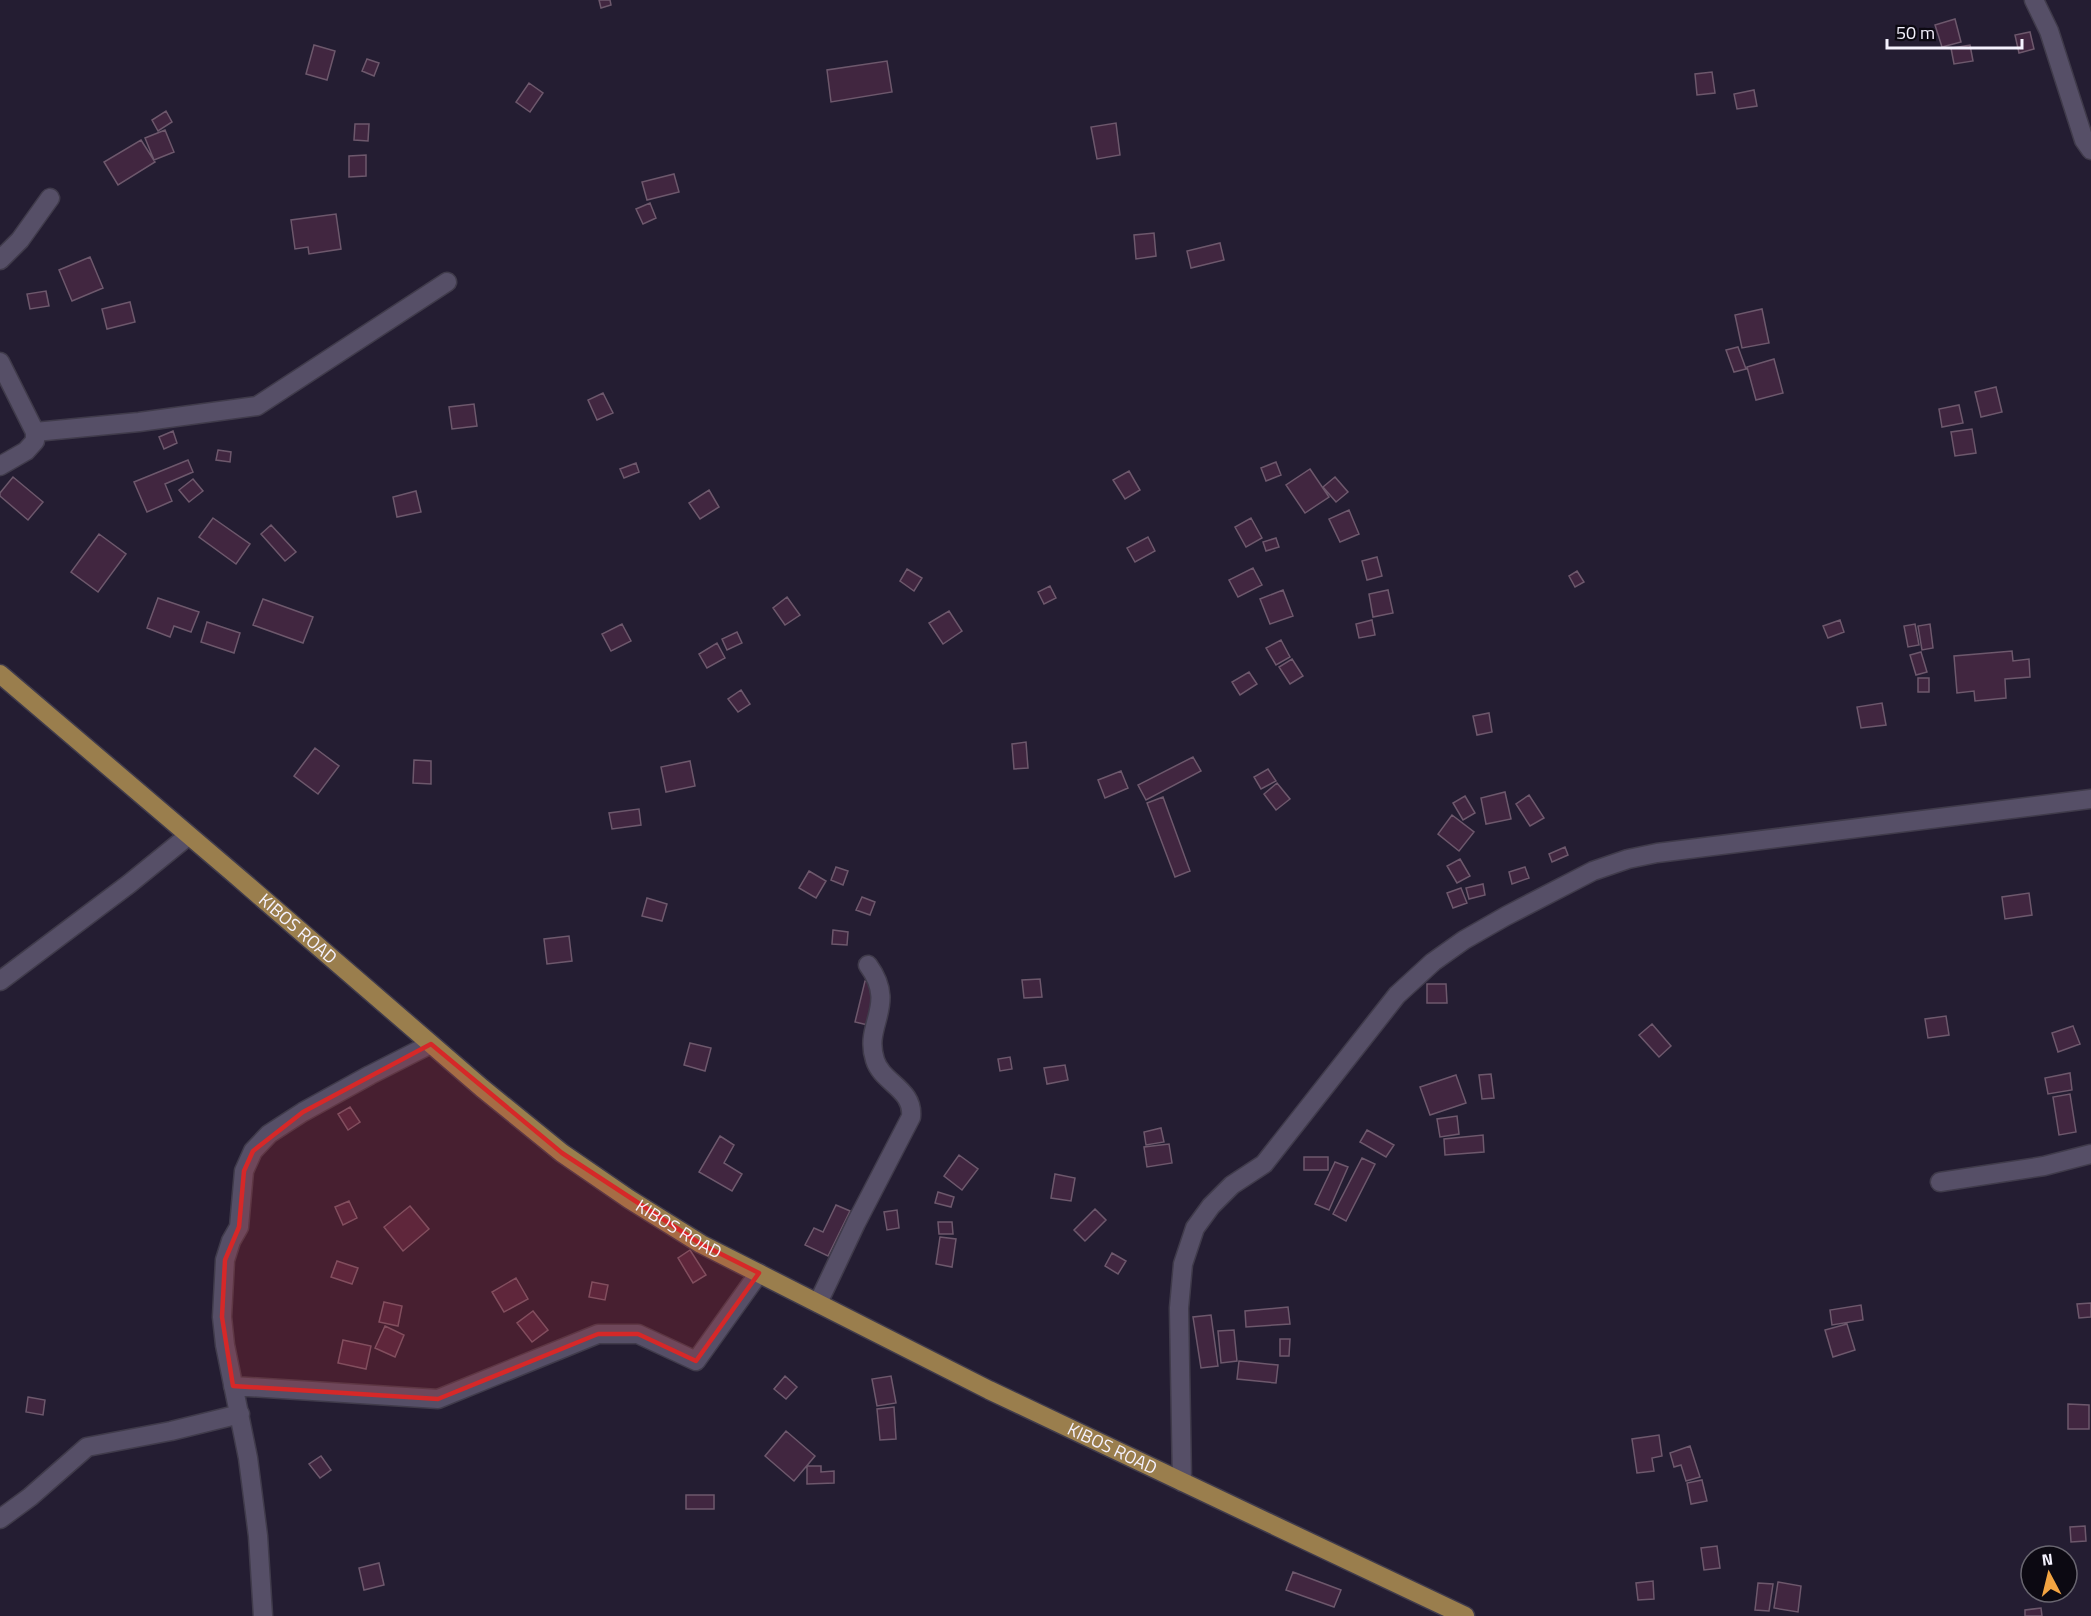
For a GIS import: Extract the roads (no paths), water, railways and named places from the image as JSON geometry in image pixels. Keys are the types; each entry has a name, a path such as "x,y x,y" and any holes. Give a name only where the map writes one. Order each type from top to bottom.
{"main road":[{"name":"KIBOS ROAD","path":"0,674 431,1044 562,1153 629,1199 701,1244 989,1390 1466,1616"}],"street":[{"path":"2034,0 2049,31 2084,140 2091,150"},
{"path":"0,260 20,240 50,198"},
{"path":"34,432 139,422 257,406 447,282"},
{"path":"0,363 34,432 35,441 26,451 0,466"},
{"path":"1182,1482 1179,1308 1183,1264 1195,1228 1211,1206 1232,1185 1264,1164 1396,995 1433,962 1464,940 1506,916 1593,871 1628,859 1657,853 1924,818 2091,799"},
{"path":"0,981 129,884 188,836"},
{"path":"818,1303 912,1111 904,1093 878,1067 874,1059 874,1038 882,994 868,965"},
{"path":"263,1616 258,1536 248,1458 225,1346 222,1317 225,1260 231,1241 239,1227 244,1171 253,1151 269,1134 303,1112 431,1044"},
{"path":"1940,1182 2044,1166 2091,1154"},
{"path":"233,1386 438,1399 598,1334 638,1334 696,1361 759,1273"},
{"path":"0,1519 30,1497 87,1447 171,1431 240,1414"}]}
